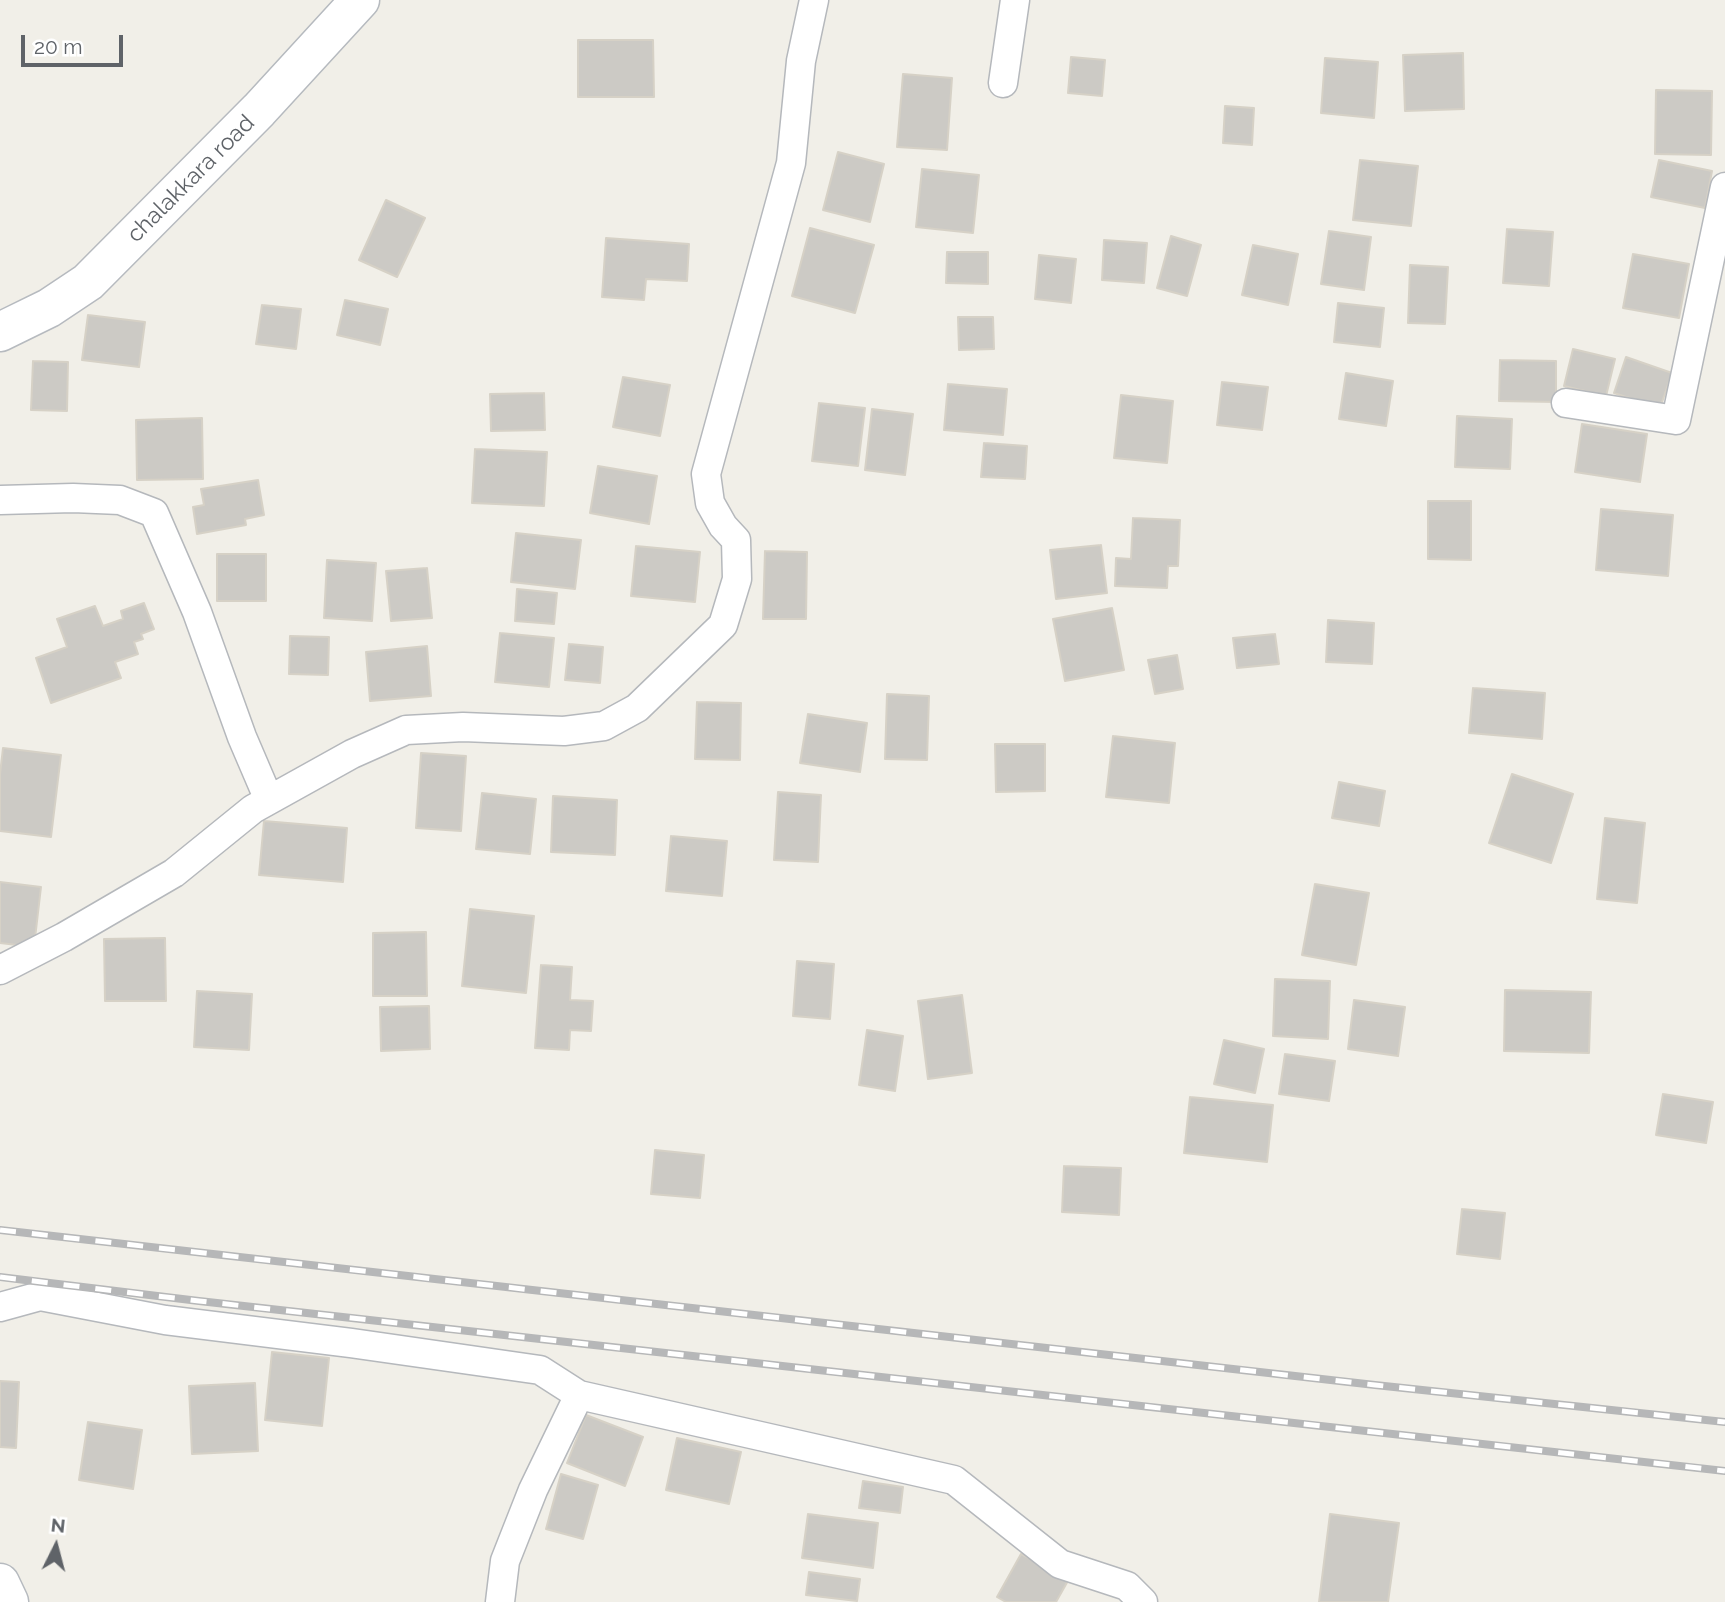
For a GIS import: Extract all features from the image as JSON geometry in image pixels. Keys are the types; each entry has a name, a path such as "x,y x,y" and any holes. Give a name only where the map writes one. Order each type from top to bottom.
{"main road":[{"name":"chalakkara road","path":"0,332 49,308 88,282 250,120 360,0"},
{"path":"0,1583 9,1602"}],"street":[{"path":"0,970 64,937 174,873 253,809 352,754 406,730 463,727 564,731 604,726 637,708 723,625 737,579 736,540 723,526 710,503 706,474 791,163 801,61 814,0"},
{"path":"1003,83 1014,0"},
{"path":"1566,403 1676,420 1725,187"},
{"path":"0,500 120,500 154,513 197,612 242,737 269,800"},
{"path":"0,1307 40,1296 165,1320 540,1370 579,1395 954,1480 1060,1564 1126,1586 1143,1602"},
{"path":"500,1602 505,1561 533,1490 579,1395"}],"building":[{"path":"578,40 653,40 654,97 578,97"},
{"path":"1463,53 1464,109 1405,111 1403,55"},
{"path":"1071,57 1105,60 1102,96 1068,93"},
{"path":"1325,58 1378,62 1374,118 1321,113"},
{"path":"903,74 952,78 947,150 897,147"},
{"path":"1656,90 1712,91 1711,155 1655,154"},
{"path":"1225,106 1254,108 1252,145 1223,143"},
{"path":"838,152 884,164 870,222 823,210"},
{"path":"1360,160 1418,166 1411,226 1353,220"},
{"path":"1659,160 1712,171 1705,208 1651,197"},
{"path":"922,169 979,175 973,233 916,227"},
{"path":"386,200 425,218 397,277 359,260"},
{"path":"810,228 874,245 855,313 792,296"},
{"path":"1507,229 1553,232 1549,286 1503,283"},
{"path":"1329,231 1371,237 1364,290 1321,284"},
{"path":"1171,236 1201,245 1187,296 1157,288"},
{"path":"606,238 689,244 687,281 646,279 644,300 602,297"},
{"path":"1104,240 1147,243 1144,283 1102,280"},
{"path":"1253,245 1298,254 1288,305 1242,295"},
{"path":"947,252 988,252 988,284 946,283"},
{"path":"1633,254 1689,264 1679,318 1623,308"},
{"path":"1039,255 1076,259 1071,303 1035,299"},
{"path":"1410,265 1448,267 1445,324 1408,323"},
{"path":"345,300 388,309 380,345 337,335"},
{"path":"1338,303 1384,308 1380,347 1334,342"},
{"path":"262,305 301,309 296,349 256,344"},
{"path":"88,315 145,322 139,367 82,360"},
{"path":"958,317 993,317 994,349 959,350"},
{"path":"1573,349 1615,359 1606,396 1564,386"},
{"path":"1626,357 1672,373 1660,408 1614,393"},
{"path":"1500,360 1556,361 1556,402 1499,401"},
{"path":"33,361 68,362 67,411 31,410"},
{"path":"1346,373 1393,381 1386,426 1339,419"},
{"path":"623,377 670,385 660,436 613,427"},
{"path":"1222,382 1268,387 1262,430 1217,425"},
{"path":"948,384 1007,389 1003,435 944,430"},
{"path":"544,393 545,430 491,431 490,394"},
{"path":"1121,395 1173,401 1167,463 1114,458"},
{"path":"819,403 865,408 858,466 812,461"},
{"path":"872,409 913,414 905,475 865,470"},
{"path":"1457,416 1512,419 1510,469 1455,467"},
{"path":"202,418 203,479 137,480 136,420"},
{"path":"1582,424 1647,434 1640,482 1575,472"},
{"path":"984,443 1027,446 1025,479 981,477"},
{"path":"475,449 547,452 544,506 472,503"},
{"path":"598,466 657,476 649,524 590,513"},
{"path":"258,480 264,515 245,519 246,525 197,534 193,507 204,505 201,489"},
{"path":"1428,501 1471,501 1471,560 1428,559"},
{"path":"1601,509 1673,515 1668,576 1596,570"},
{"path":"1133,518 1180,520 1178,566 1168,566 1167,588 1115,586 1116,558 1131,559"},
{"path":"516,533 581,540 575,589 511,582"},
{"path":"1101,545 1107,593 1056,599 1050,550"},
{"path":"636,546 700,552 695,602 631,596"},
{"path":"765,551 807,552 806,619 763,619"},
{"path":"217,554 266,554 266,601 217,601"},
{"path":"327,560 376,563 372,621 324,618"},
{"path":"427,568 432,618 391,621 386,571"},
{"path":"517,589 557,593 554,624 515,621"},
{"path":"144,603 154,629 141,634 143,639 134,642 138,654 115,662 121,678 51,703 36,658 67,647 57,619 95,606 103,626 123,619 121,611"},
{"path":"1112,608 1124,670 1065,681 1053,619"},
{"path":"1328,620 1374,623 1372,664 1326,662"},
{"path":"500,633 554,638 549,687 495,682"},
{"path":"1275,634 1279,664 1237,668 1233,638"},
{"path":"290,636 329,637 328,675 289,674"},
{"path":"569,644 603,647 600,683 565,680"},
{"path":"427,646 431,696 370,701 366,652"},
{"path":"1177,655 1183,689 1155,694 1148,660"},
{"path":"1473,688 1545,693 1542,739 1469,733"},
{"path":"887,694 929,696 927,760 885,759"},
{"path":"697,702 741,703 740,760 695,759"},
{"path":"808,714 867,723 860,772 800,763"},
{"path":"1113,736 1175,743 1169,803 1106,797"},
{"path":"995,744 1045,744 1045,791 996,792"},
{"path":"3,748 61,755 51,837 0,831"},
{"path":"421,753 466,756 461,831 416,828"},
{"path":"1512,774 1573,794 1551,863 1489,843"},
{"path":"1339,782 1385,791 1379,826 1332,818"},
{"path":"778,792 821,795 818,862 774,860"},
{"path":"482,793 536,799 530,854 476,849"},
{"path":"553,796 617,800 615,855 551,852"},
{"path":"1605,818 1645,823 1637,903 1597,899"},
{"path":"264,821 347,828 343,882 259,875"},
{"path":"671,836 727,841 722,896 666,891"},
{"path":"0,882 41,887 34,947 0,943"},
{"path":"1315,884 1369,893 1356,965 1302,955"},
{"path":"470,909 534,916 526,993 462,986"},
{"path":"426,932 427,996 373,996 373,933"},
{"path":"165,938 166,1001 105,1001 104,939"},
{"path":"797,961 834,964 830,1019 793,1016"},
{"path":"541,965 572,967 570,1000 593,1001 591,1031 570,1030 569,1050 535,1048"},
{"path":"1275,979 1330,981 1328,1039 1273,1036"},
{"path":"1505,990 1591,992 1589,1053 1504,1051"},
{"path":"197,991 252,994 249,1050 194,1047"},
{"path":"962,995 972,1073 928,1079 918,1001"},
{"path":"1354,1000 1405,1007 1398,1056 1348,1049"},
{"path":"429,1006 430,1049 381,1051 380,1007"},
{"path":"867,1030 903,1036 895,1091 859,1085"},
{"path":"1224,1040 1264,1049 1255,1093 1214,1084"},
{"path":"1285,1054 1335,1061 1329,1101 1279,1094"},
{"path":"1663,1094 1713,1102 1706,1143 1656,1135"},
{"path":"1190,1097 1273,1105 1267,1162 1184,1153"},
{"path":"655,1150 704,1155 700,1198 651,1194"},
{"path":"1064,1166 1121,1168 1119,1215 1062,1212"},
{"path":"1462,1209 1505,1213 1500,1259 1457,1254"},
{"path":"272,1352 329,1358 322,1426 265,1420"},
{"path":"0,1381 19,1382 16,1448 0,1447"},
{"path":"255,1383 258,1451 192,1454 189,1386"},
{"path":"586,1415 643,1437 625,1486 567,1463"},
{"path":"88,1422 142,1430 133,1489 79,1480"},
{"path":"677,1438 741,1452 729,1504 666,1490"},
{"path":"561,1474 598,1485 583,1539 546,1529"},
{"path":"863,1481 903,1487 900,1513 859,1508"},
{"path":"808,1514 878,1523 873,1568 802,1558"},
{"path":"1330,1514 1399,1523 1388,1602 1319,1602"},
{"path":"1021,1554 1069,1579 1056,1602 1006,1602 997,1597"},
{"path":"809,1572 860,1579 857,1601 806,1595"}],"railway":[{"path":"0,1230 1725,1422"},
{"path":"0,1277 1725,1471"}]}
